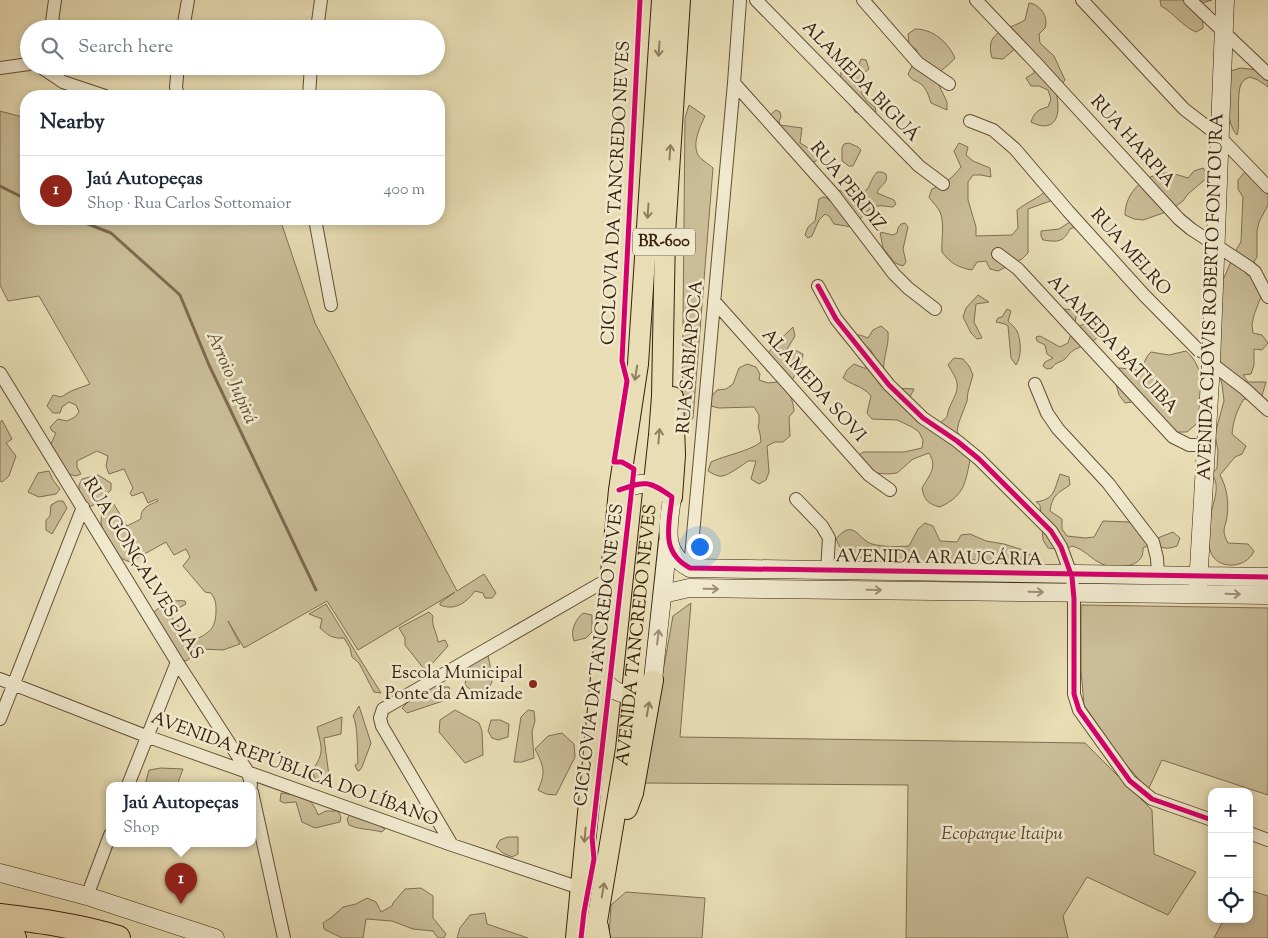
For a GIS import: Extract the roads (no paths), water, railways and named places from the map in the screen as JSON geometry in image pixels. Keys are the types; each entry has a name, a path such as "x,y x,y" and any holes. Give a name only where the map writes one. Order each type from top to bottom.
{"highway":[{"path":"0,918 58,938"},
{"path":"0,918 66,925 93,930 118,938"},
{"path":"0,934 14,938"}],"main road":[{"name":"AVENIDA TANCREDO NEVES","path":"592,935 580,888 619,490 638,364 662,0"},
{"name":"AVENIDA TANCREDO NEVES","path":"592,935 626,749 654,485 662,396 665,234 680,0"},
{"path":"663,288 673,386 675,455 672,497"},
{"path":"611,839 626,813 632,793 653,680"},
{"path":"594,743 603,737 616,737 624,743 626,749"}],"street":[{"path":"52,20 55,0"},
{"path":"185,20 188,0"},
{"path":"318,20 321,0"},
{"name":"RUA SABIAPOCA","path":"690,568 740,0"},
{"name":"ALAMEDA BIGUÁ","path":"756,0 919,166 943,184"},
{"path":"863,0 918,62 949,84"},
{"name":"RUA HARPIA","path":"976,0 1179,219 1215,246 1244,263 1255,272 1268,297"},
{"path":"1082,0 1184,109 1219,136 1268,187"},
{"path":"1190,0 1268,74"},
{"name":"AVENIDA CLÓVIS ROBERTO FONTOURA","path":"1198,593 1210,363 1225,0"},
{"path":"0,68 20,65"},
{"path":"53,75 63,82 86,90"},
{"path":"177,75 177,90"},
{"path":"309,90 310,75"},
{"name":"RUA PERDIZ","path":"734,83 834,195 894,274 908,288 935,309"},
{"name":"RUA MELRO","path":"970,120 993,130 1016,148 1068,211 1144,296 1210,363 1245,389 1268,410"},
{"path":"316,225 332,305"},
{"name":"ALAMEDA BATUIBA","path":"998,254 1018,269 1174,437 1189,445 1206,445"},
{"path":"818,286 836,318 889,385 923,418 957,441 979,459 1051,531 1061,546 1072,575 1074,596 1074,694 1079,710 1130,781 1152,799 1208,819"},
{"name":"ALAMEDA SOVI","path":"714,302 869,475 890,490"},
{"name":"RUA GONÇALVES DIAS","path":"0,373 248,772 250,782"},
{"path":"1035,384 1047,413 1058,428 1108,483 1153,542 1157,558 1158,576"},
{"path":"600,675 608,686 622,694 632,693 644,688 653,680 663,594 672,497 654,485 642,483 619,490"},
{"path":"796,499 822,526 829,538 827,571"},
{"path":"0,719 83,507"},
{"path":"668,537 675,559 690,568"},
{"name":"AVENIDA ARAUCÁRIA","path":"690,568 1268,577"},
{"path":"452,845 382,726 380,718 383,709 610,578"},
{"name":"AVENIDA ARAUCÁRIA","path":"663,594 688,588 1074,596 1198,593 1268,595"},
{"path":"129,782 146,736 178,662"},
{"name":"AVENIDA REPÚBLICA DO LÍBANO","path":"0,679 146,736 452,845 580,888"},
{"path":"256,810 284,938"},
{"path":"1253,834 1268,840"},
{"path":"87,896 106,845"},
{"path":"0,873 87,896 215,938"}],"waterway":[{"name":"Arroio Jupirá","path":"0,186 20,196"},
{"name":"Arroio Jupirá","path":"90,225 111,233 180,295 209,365 316,590"}],"place":[{"name":"Escola Municipal Ponte da Amizade","path":"533,684"},
{"name":"Jaú Autopeças","path":"181,904"}],"park label":[{"name":"Ecoparque Itaipu","path":"1002,835"}]}
